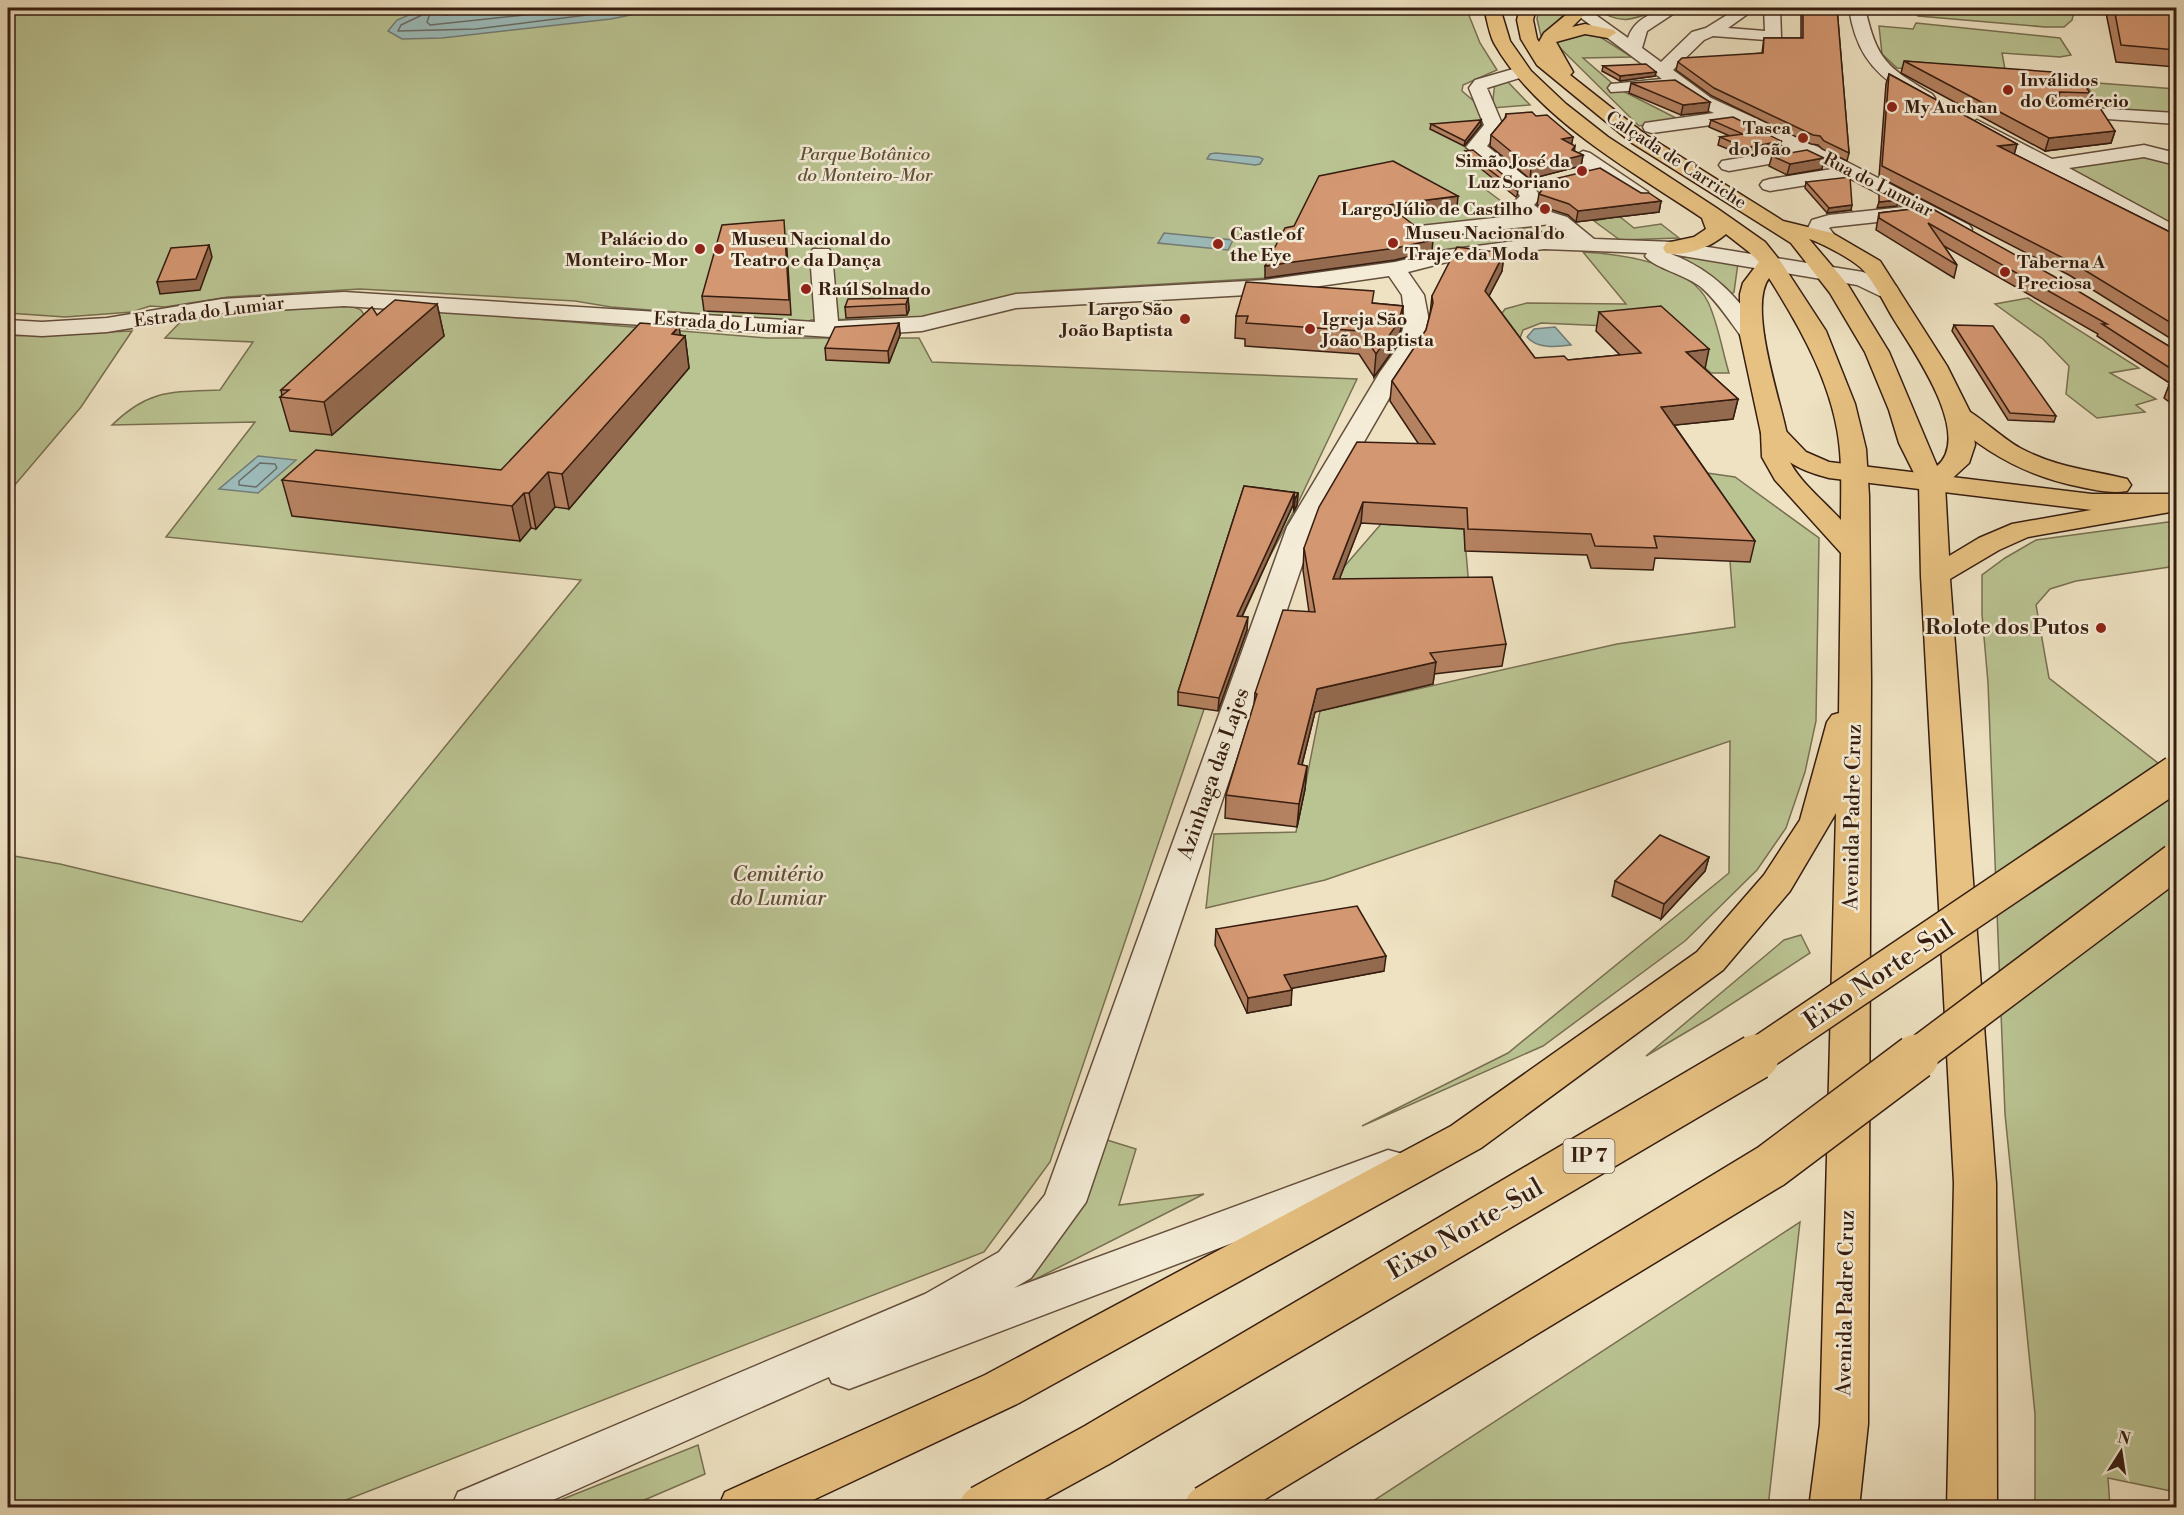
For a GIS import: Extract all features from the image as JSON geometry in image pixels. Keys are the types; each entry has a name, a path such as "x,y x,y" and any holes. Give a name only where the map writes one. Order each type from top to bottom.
{"main road":[{"name":"Calçada de Carriche","path":"1492,8 1492,21 1497,36 1520,72 1600,139 1679,192"},
{"name":"Calçada de Carriche","path":"1528,8 1525,21 1529,39 1543,61 1639,139 1774,222"},
{"path":"1571,84 1547,41 1578,10"},
{"path":"1550,37 1585,29 1608,33"},
{"name":"Avenida Padre Cruz","path":"1679,192 1757,247 1770,262 1804,314 1827,359 1843,404 1852,449 1855,680 1844,1424 1834,1508"},
{"path":"1674,248 1701,242 1717,231 1711,213"},
{"path":"1774,222 1825,237 1872,266 1935,366 1958,414 1974,430 2001,450 2061,474 2109,484 2176,485"},
{"path":"1774,222 1798,239 1824,270 1877,352 1902,410 1912,443 1932,483 1935,576 1975,1183 1972,1508"},
{"path":"1770,262 1754,283 1751,294 1752,335 1774,433 1775,458 1784,474 1855,552"},
{"path":"1932,483 1956,463 1961,454 1958,414"},
{"path":"1774,433 1783,448 1798,460 1817,467 1854,474 2092,502 2176,502"},
{"path":"1935,576 1989,544 2022,530 2125,514 2176,502"},
{"path":"743,1508 1002,1389 1466,1137 1710,961 1777,883 1817,820 1855,680"},
{"name":"Eixo Norte-Sul","path":"982,1508 1118,1432 1737,1070 2176,773"},
{"path":"1206,1508 1771,1166 2176,861"}],"street":[{"path":"1633,50 1639,29 1674,8"},
{"path":"1617,88 1670,77 1698,36 1712,31 1748,8"},
{"path":"1712,31 1773,37 1772,8"},
{"path":"1857,8 1859,28 1865,49 1874,60 1893,78 1939,105"},
{"name":"Rua do Lumiar","path":"1578,10 1705,102 1811,151 1929,210 1979,238"},
{"path":"1520,72 1481,84 1478,88 1494,126 1476,147 1522,185 1531,197 1522,206 1536,214 1554,217 1586,243"},
{"path":"2057,111 2176,119"},
{"path":"1957,115 2175,232"},
{"path":"1652,127 1735,116"},
{"path":"1729,165 1811,151"},
{"path":"2048,165 2144,151 2157,152 2176,159"},
{"path":"1582,166 1602,169 1647,198"},
{"path":"1770,185 1852,172"},
{"path":"1522,185 1547,183"},
{"path":"1825,237 1818,228 1819,224 1829,221 1929,210"},
{"path":"1420,232 1554,217"},
{"name":"Estrada do Lumiar","path":"8,327 107,326 222,306 344,299 421,302 831,330 922,324 1016,301 1265,286 1395,269 1447,255 1544,243 1586,243 1626,247"},
{"path":"1626,247 1674,248 1824,270 1863,279 1888,291"},
{"path":"1626,247 1656,255 1697,274 1710,283 1752,335"},
{"path":"821,254 825,319 831,330"},
{"name":"Azinhaga das Lajes","path":"522,1490 941,1307 1015,1265 1064,1202 1301,527 1398,362 1410,348 1417,321 1413,295 1395,269"},
{"path":"476,1508 1466,1137"}],"green space":[{"name":"Parque Botânico do Monteiro-Mor","path":"8,8 1466,8 1480,43 1497,70 1463,85 1462,91 1483,109 1485,126 1479,137 1459,142 1478,153 1510,180 1481,186 1550,238 1267,278 1045,291 1009,296 927,318 811,320 807,322 611,307 575,301 360,289 228,297 165,307 150,306 132,312 65,317 8,313"},
{"path":"1539,8 1563,8 1565,14 1541,36 1537,19"},
{"path":"1596,8 1662,8 1636,18 1621,19 1613,18"},
{"path":"1896,8 2075,8 2072,20 2064,27 2045,27 1918,16 1912,9"},
{"path":"1916,23 2060,38 2071,55 2060,57 2002,53 2005,69 1897,68 1882,54 1879,26 1913,29"},
{"path":"1583,34 1597,35 1632,57 1583,58 1619,89 1676,118 1639,126 1553,41"},
{"path":"1505,79 1530,105 1492,108 1495,82"},
{"path":"2084,82 2176,89 2176,114 2101,108"},
{"path":"2166,154 2176,159 2176,231 2172,231 2048,165"},
{"path":"1619,216 1634,228 1661,224 1679,238 1620,240 1594,221"},
{"path":"1583,252 1634,258 1653,263 1686,278 1699,289 1708,302 1729,373 1711,373 1657,325 1608,326 1541,323 1523,330 1516,349 1472,362 1428,319 1493,326 1505,309 1527,303 1626,304"},
{"path":"1679,253 1738,263 1734,292 1730,295 1706,273 1672,255"},
{"path":"2028,298 2139,368 2110,373 2156,399 2136,405 2145,412 2097,418 2066,394 2069,366 2043,339 1995,304"},
{"name":"Cemitério do Lumiar","path":"345,303 361,310 366,318 414,309 767,338 919,338 932,362 1357,379 1268,560 1215,677 1050,1162 984,1252 328,1507 8,1507 8,855 60,864 302,922 581,580 166,537 255,422 112,425 138,405 162,395 174,392 220,390 253,342 165,338 186,316 251,308"},
{"path":"132,331 81,407 8,493 8,336"},
{"path":"1686,470 1735,477 1819,538 1816,721 1805,772 1786,828 1757,870 1685,941 1543,1046 1362,1126 1508,1053 1729,873 1730,741 1325,880 1206,908 1214,834 1296,832 1320,711 1617,644 1735,627 1730,561"},
{"path":"2168,522 2176,523 2176,566 2076,581 2050,589 2036,605 2049,678 2176,777 2176,1492 2108,1478 2110,1507 2035,1507 2035,1414 2005,1114 1982,575 2036,540"},
{"path":"1381,524 1464,529 1469,587 1334,581 1300,567 1343,568"},
{"path":"1801,935 1810,953 1710,1018 1646,1056 1784,940"},
{"path":"1107,1140 1136,1149 1119,1205 1204,1194 1026,1284 1020,1281"},
{"path":"1800,1222 1768,1507 1364,1507"},
{"path":"698,1445 705,1474 628,1507 543,1507"}],"water":[{"path":"425,8 665,8 611,19 442,38 402,39 388,31 397,20"},
{"path":"1210,154 1263,159 1260,164 1255,165 1207,159"},
{"path":"1164,233 1233,240 1228,250 1158,243"},
{"path":"1555,327 1571,345 1554,347 1536,344 1527,337 1534,329"},
{"path":"258,456 296,460 258,493 219,489"}],"building":[{"path":"1803,8 1837,8 1849,153 1824,141 1820,136 1813,135 1714,88 1678,62 1682,58 1763,53 1764,38 1803,38"},
{"path":"2114,8 2176,8 2176,50 2121,45"},
{"path":"1904,61 2067,73 2070,77 2080,78 2090,93 2060,92 2049,98 2053,104 2100,108 2115,131 2049,138"},
{"path":"1646,64 1656,72 1620,76 1603,66"},
{"path":"1889,74 2017,144 1998,146 2176,235 2176,326 2073,263 1882,166"},
{"path":"1675,80 1710,102 1683,105 1631,83"},
{"path":"1532,112 1536,116 1547,115 1573,137 1562,139 1575,146 1572,150 1583,155 1531,168 1491,135 1506,114"},
{"path":"1733,117 1781,141 1745,148 1720,137 1743,134 1711,120"},
{"path":"1481,120 1465,141 1431,124"},
{"path":"1473,150 1512,182 1518,190 1465,151"},
{"path":"1807,150 1824,158 1790,164 1772,156"},
{"path":"1393,161 1458,196 1388,205 1433,240 1396,248 1265,266 1285,228 1294,226 1319,176"},
{"path":"1600,168 1641,193 1649,193 1661,201 1578,211 1569,204 1539,194 1545,186 1542,182"},
{"path":"1850,177 1852,205 1829,208 1806,182"},
{"path":"1879,191 1898,200 1879,202"},
{"path":"1929,207 2055,277 2176,349 2176,372 2102,324 2107,324 1928,223 1957,265 1879,218 1879,213"},
{"path":"784,220 789,300 702,296 722,225"},
{"path":"209,245 196,279 157,282 171,248"},
{"path":"1457,247 1504,253 1485,291 1535,358 1564,356 1568,360 1641,353 1599,312 1661,306 1709,349 1686,352 1738,399 1661,407 1755,541 1654,536 1657,548 1595,546 1591,534 1468,529 1467,508 1363,502 1333,579 1492,577 1506,644 1430,653 1436,662 1317,689 1298,764 1307,766 1299,804 1226,795 1257,694 1255,693 1283,610 1315,612 1304,548 1319,507 1357,442 1435,444 1392,381 1426,330 1433,303 1432,296"},
{"path":"1246,282 1374,291 1372,303 1403,306 1398,323 1376,354 1361,331 1246,323 1248,316 1236,316"},
{"path":"908,298 906,304 845,307 848,299"},
{"path":"395,300 437,304 324,402 280,397 289,390 281,390 372,307 377,315"},
{"path":"640,323 679,326 672,334 685,336 562,474 548,472 529,493 524,493 512,506 282,480 316,450 501,470"},
{"path":"899,323 888,351 825,348 835,327"},
{"path":"1954,325 1993,326 2056,416 2010,413"},
{"path":"1244,486 1298,493 1295,499 1294,493 1237,616 1248,617 1219,698 1178,692"},
{"path":"1660,835 1709,857 1664,904 1615,881"},
{"path":"1357,906 1386,956 1284,975 1292,990 1248,998 1216,929"}],"place":[{"name":"Inválidos do Comércio","path":"2008,90"},
{"name":"My Auchan","path":"1892,107"},
{"name":"Tasca do João","path":"1803,138"},
{"name":"Simão José da Luz Soriano","path":"1582,171"},
{"name":"Largo Júlio de Castilho","path":"1545,209"},
{"name":"Museu Nacional do Traje e da Moda","path":"1393,243"},
{"name":"Castle of the Eye","path":"1218,244"},
{"name":"Palácio do Monteiro-Mor","path":"700,249"},
{"name":"Museu Nacional do Teatro e da Dança","path":"719,249"},
{"name":"Taberna A Preciosa","path":"2005,272"},
{"name":"Raúl Solnado","path":"806,289"},
{"name":"Largo São João Baptista","path":"1185,319"},
{"name":"Igreja São João Baptista","path":"1310,329"},
{"name":"Rolote dos Putos","path":"2101,628"}]}
